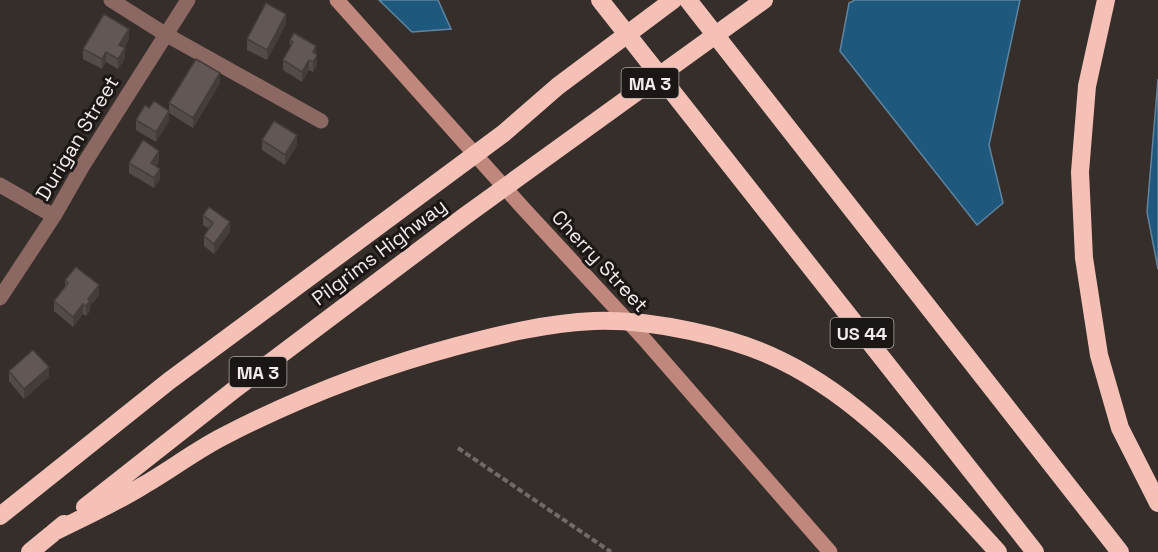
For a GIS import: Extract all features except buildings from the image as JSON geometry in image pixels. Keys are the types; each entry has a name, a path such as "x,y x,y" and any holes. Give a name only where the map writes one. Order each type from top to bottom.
{"highway":[{"name":"US 44","path":"600,0 1035,552"},
{"name":"Pilgrims Highway","path":"0,516 169,381 504,133 558,86 673,0"},
{"path":"688,0 1120,552"},
{"name":"Pilgrims Highway","path":"30,552 235,389 465,216 764,0"},
{"path":"1107,0 1087,86 1080,172 1084,258 1099,355 1120,428 1158,503"},
{"path":"54,532 142,487 218,439 323,390 426,354 523,330 575,323 617,322 675,327 733,342 781,360 855,407 908,455 998,552"}],"main road":[{"name":"Cherry Street","path":"337,0 645,340 830,552"}],"street":[{"path":"111,0 165,34 321,121"},
{"name":"Durigan Street","path":"0,297 54,216 82,167 188,0"},
{"path":"0,185 54,216"}],"path":[{"path":"458,448 611,552"}],"water":[{"path":"379,0 438,0 451,29 412,32"},
{"path":"855,0 1020,0 989,145 1003,203 977,225 840,51 849,3"},
{"path":"1158,79 1158,269 1147,212"}]}
